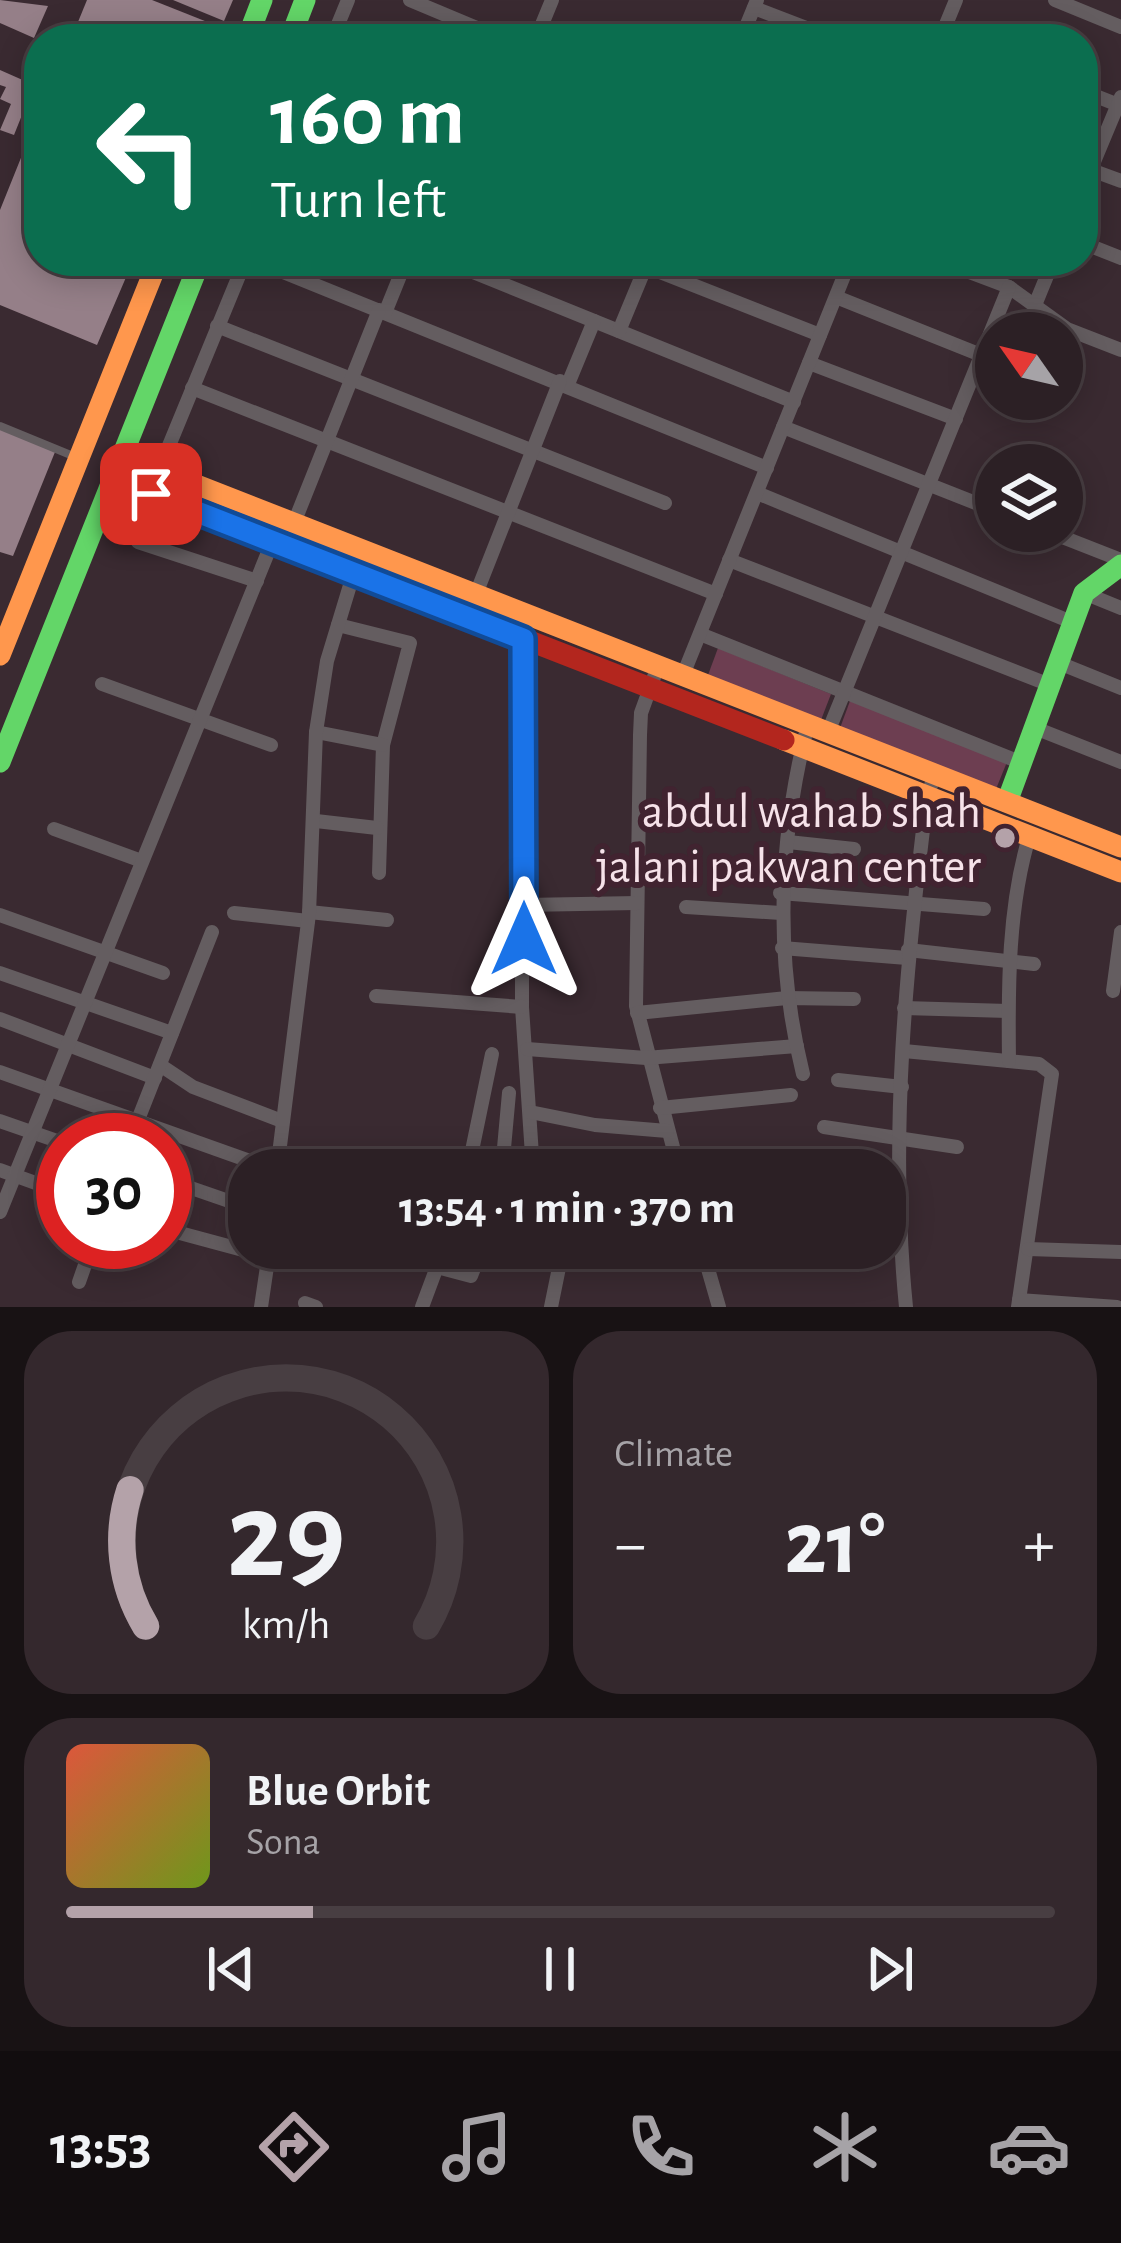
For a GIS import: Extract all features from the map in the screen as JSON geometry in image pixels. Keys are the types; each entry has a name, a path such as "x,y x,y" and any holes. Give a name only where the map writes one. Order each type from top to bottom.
{"street":[{"path":"410,0 467,24"},
{"path":"1054,0 1121,27"},
{"path":"755,4 801,24"},
{"path":"1098,146 1120,102"},
{"path":"0,655 152,276"},
{"path":"0,762 194,276"},
{"path":"159,470 239,276"},
{"path":"294,276 766,468"},
{"path":"0,1212 7,1173 31,1132 273,541 288,521 327,440 399,276"},
{"path":"483,276 794,402"},
{"path":"619,331 638,276"},
{"path":"674,276 820,335"},
{"path":"682,675 845,276"},
{"path":"980,276 1009,287 1067,328 1121,350"},
{"path":"1035,305 1047,276"},
{"path":"999,312 1009,287"},
{"path":"836,297 975,354"},
{"path":"476,594 533,449 594,321"},
{"path":"218,326 665,503"},
{"path":"809,363 956,419"},
{"path":"803,1074 787,998 780,893 802,748 845,693 975,371"},
{"path":"193,388 716,594"},
{"path":"783,427 975,503"},
{"path":"120,455 1121,847"},
{"path":"111,478 1121,872"},
{"path":"757,493 1074,623"},
{"path":"138,542 256,581"},
{"path":"1006,802 1084,593 1121,562 1083,546"},
{"path":"279,1149 309,916 316,732 338,625 361,549"},
{"path":"729,560 1050,686"},
{"path":"1084,593 1121,608"},
{"path":"522,612 522,1007 532,1149"},
{"path":"338,625 410,643 382,745 379,873"},
{"path":"700,634 1022,763"},
{"path":"1059,663 1121,688"},
{"path":"658,666 640,735 637,1013 673,1149"},
{"path":"102,684 271,745"},
{"path":"1035,728 1121,762"},
{"path":"316,732 382,745"},
{"path":"897,1149 907,954 927,796 935,774"},
{"path":"1009,1061 1011,962 1021,861 1035,813"},
{"path":"316,821 377,828"},
{"path":"54,829 139,860"},
{"path":"788,842 854,849"},
{"path":"780,893 984,909"},
{"path":"524,905 637,903"},
{"path":"686,907 781,913"},
{"path":"235,913 387,920"},
{"path":"0,915 163,973"},
{"path":"141,1113 212,932"},
{"path":"1113,991 1121,932"},
{"path":"782,948 1034,964"},
{"path":"0,973 172,1034"},
{"path":"376,996 522,1007"},
{"path":"637,1013 787,998 854,999"},
{"path":"904,1008 1009,1011"},
{"path":"0,1019 157,1071 282,1120"},
{"path":"526,1049 646,1058 796,1046"},
{"path":"904,1051 1039,1064 1052,1074 1018,1304 1117,1307"},
{"path":"472,1149 492,1054"},
{"path":"0,1072 112,1113"},
{"path":"838,1080 902,1087"},
{"path":"504,1149 509,1094"},
{"path":"661,1108 791,1095"},
{"path":"530,1112 667,1131"},
{"path":"0,1121 36,1134"},
{"path":"824,1127 957,1147"},
{"path":"192,1141 228,1153"},
{"path":"7,1173 36,1183"},
{"path":"192,1188 228,1201"},
{"path":"192,1235 228,1243"},
{"path":"1028,1249 1121,1252"},
{"path":"79,1282 84,1269"},
{"path":"261,1307 267,1269"},
{"path":"422,1307 436,1269"},
{"path":"551,1307 559,1269"},
{"path":"708,1269 719,1307"},
{"path":"900,1269 906,1307"}],"lane":[{"path":"0,426 79,459"}],"shaded area":[{"path":"718,648 831,694 821,720 708,675"},
{"path":"850,701 1007,762 996,789 840,728"}],"building":[{"path":"0,0 48,6 40,24 24,24 24,34 0,23"},
{"path":"87,0 152,0 212,24 77,24"},
{"path":"173,0 233,0 224,21"},
{"path":"0,70 24,81 24,110 14,135 0,130 11,104 0,99 6,87 0,85"},
{"path":"24,150 24,276 127,276 97,345 0,305 0,210"},
{"path":"0,429 55,452 13,556 0,552"}],"traffic: fast":[{"path":"253,24 262,0"},
{"path":"296,24 305,0"},
{"path":"0,762 194,276"},
{"path":"1007,802 1084,593 1121,565"}],"traffic: slow":[{"path":"0,655 152,276"},
{"path":"120,455 1121,847"},
{"path":"784,740 1121,872"}],"traffic: jam":[{"path":"111,478 784,740"}],"place":[{"name":"abdul wahab shah jalani pakwan center","path":"1005,838"}],"route":[{"path":"151,494 523,639 524,939"}]}
